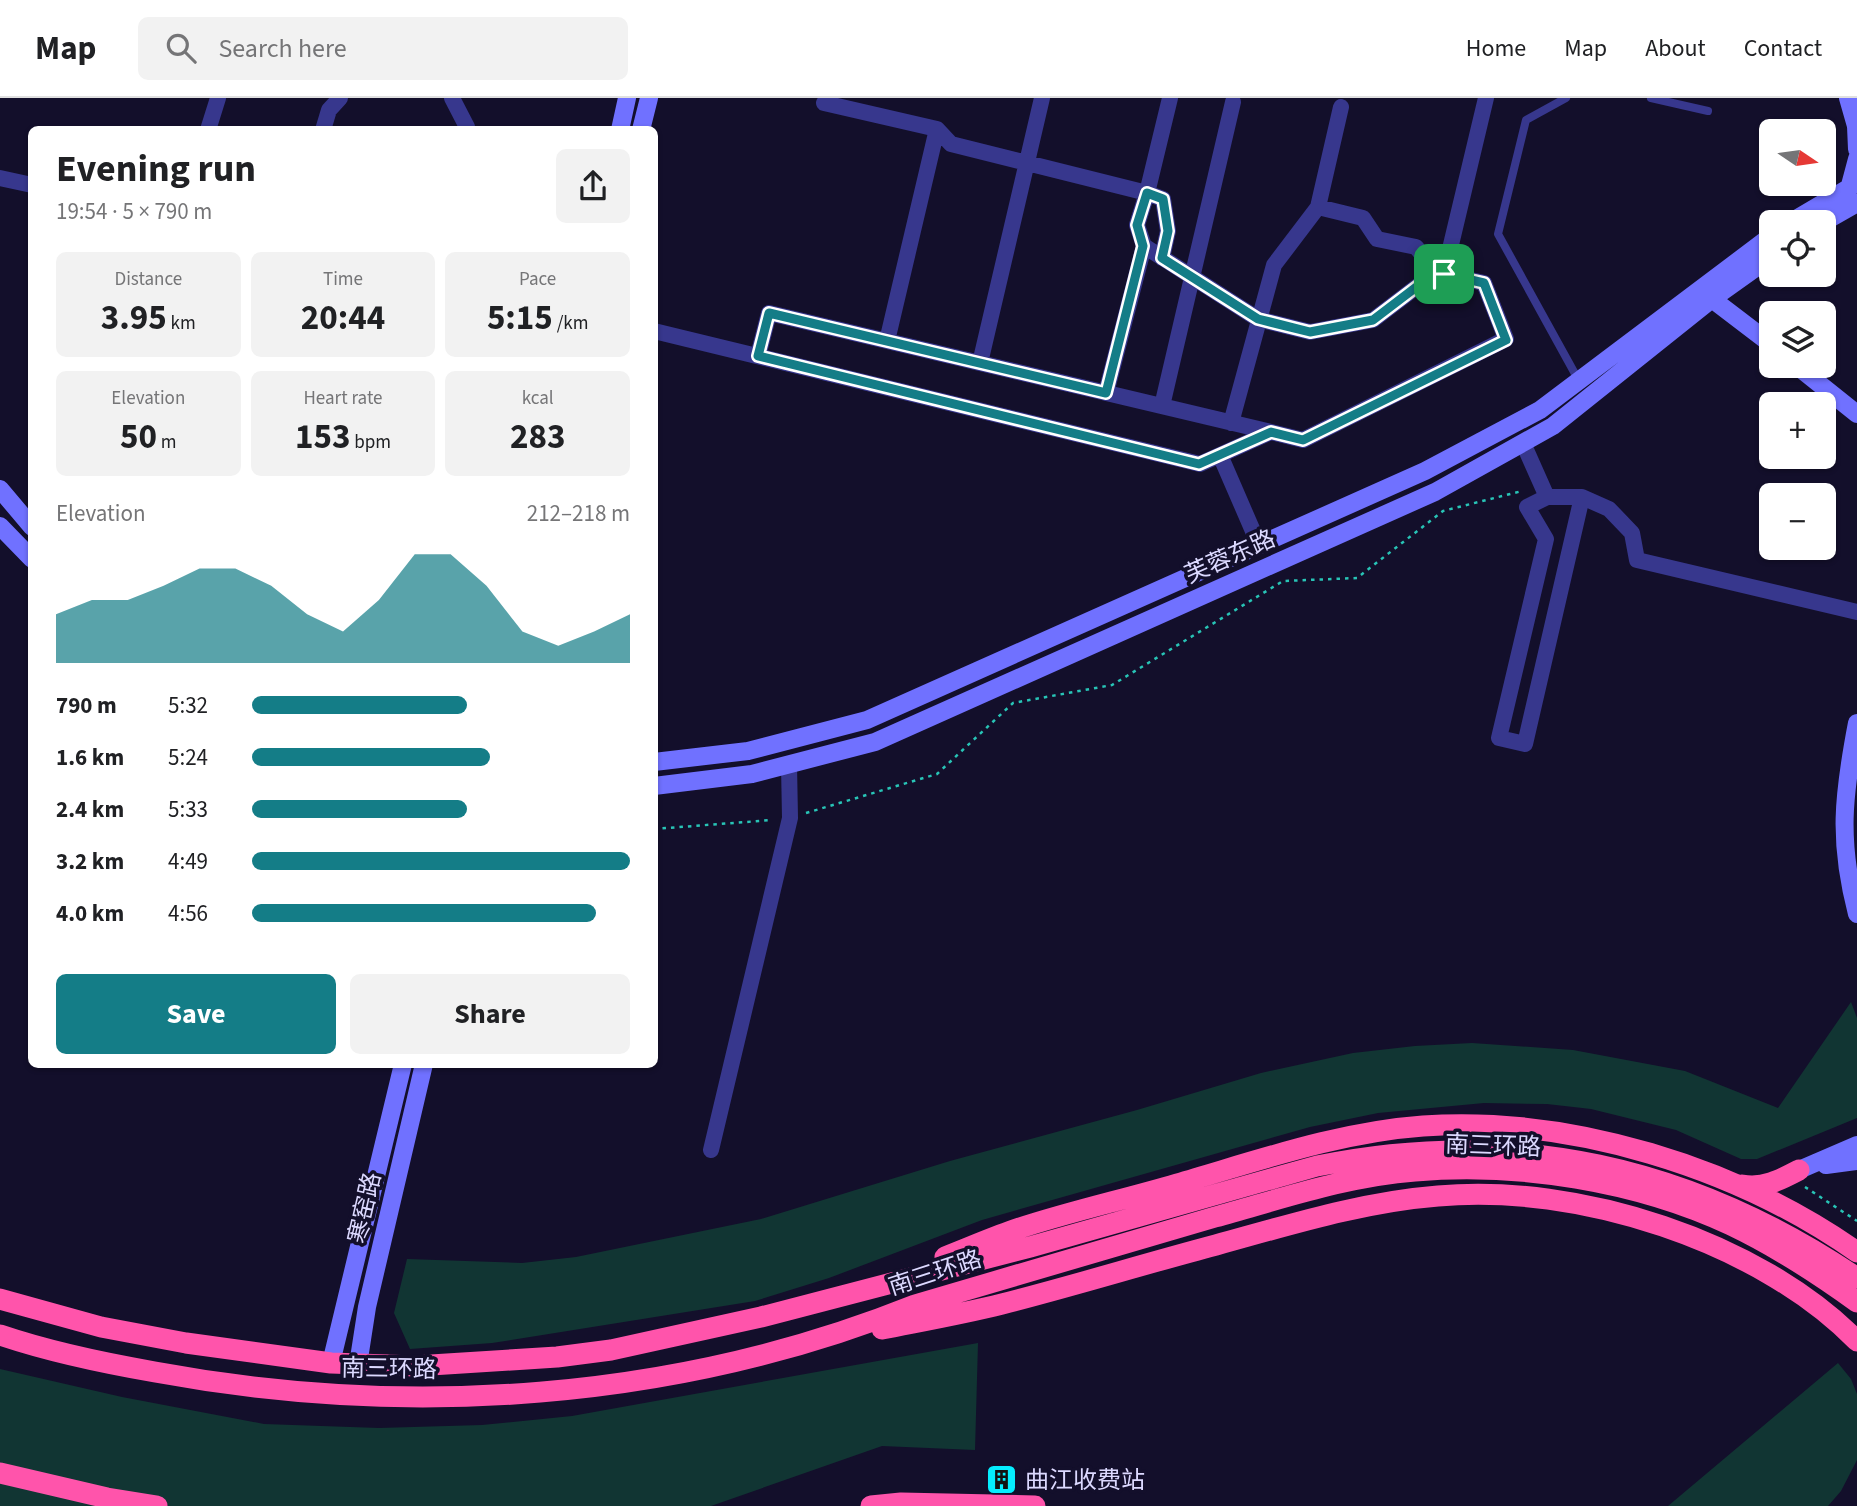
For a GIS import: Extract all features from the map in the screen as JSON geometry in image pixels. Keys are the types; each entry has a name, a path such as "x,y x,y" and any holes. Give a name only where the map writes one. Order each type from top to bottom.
{"highway":[{"path":"849,1294 1015,1230 1307,1147 1423,1126 1496,1127 1562,1133 1640,1152 1749,1186 1802,1179"},
{"name":"南三环路","path":"0,1298 101,1327 186,1343 331,1363 415,1366 557,1357 611,1350 761,1317 1030,1247 1317,1166 1441,1150 1538,1154 1586,1162 1670,1183 1747,1214 1823,1255 1857,1278"},
{"name":"南三环路","path":"0,1335 75,1356 223,1384 341,1395 468,1397 570,1390 677,1373 852,1330 915,1305 1340,1183 1416,1170 1539,1172 1599,1182 1696,1211 1762,1241 1857,1302"},
{"path":"1721,1179 1794,1212 1857,1252"},
{"path":"852,1330 881,1329 1001,1304 1349,1209 1414,1198 1475,1195 1558,1201 1597,1208 1675,1230 1723,1250 1786,1284 1837,1320 1857,1341"},
{"path":"4,1474 107,1498 157,1506"},
{"path":"871,1506 901,1503 1035,1506"}],"main road":[{"path":"621,126 627,98"},
{"path":"642,126 649,98"},
{"path":"1848,98 1856,126 1857,149"},
{"path":"1836,210 1854,192 1857,159"},
{"path":"1816,210 1854,192"},
{"name":"芙蓉东路","path":"658,762 748,751 867,720 1425,471 1540,410 1759,245"},
{"name":"芙蓉东路","path":"658,786 752,774 875,742 1435,492 1553,426 1712,299 1759,266"},
{"path":"1712,299 1759,335"},
{"path":"1812,378 1857,414"},
{"path":"0,489 28,522"},
{"path":"0,526 28,555"},
{"path":"1857,723 1843,822 1846,860 1857,914"},
{"name":"寒窑路","path":"331,1363 402,1068"},
{"name":"寒窑路","path":"358,1365 367,1307 423,1068"},
{"path":"1802,1179 1857,1144"},
{"path":"1802,1179 1814,1166 1857,1161"}],"street":[{"path":"209,126 218,98"},
{"path":"452,98 465,126"},
{"path":"980,363 1042,98"},
{"path":"1106,393 1143,246 1137,225 1170,98"},
{"path":"1143,246 1258,319 1310,332 1373,320 1440,273 1486,98"},
{"path":"324,126 332,102"},
{"path":"1163,406 1233,102"},
{"path":"824,103 937,129 951,144 1163,199 1168,231 1162,258"},
{"path":"1231,422 1274,265 1318,207 1341,107"},
{"path":"887,341 937,129"},
{"path":"0,178 28,184"},
{"path":"758,356 769,313 1303,440 1506,340 1484,283 1440,273 1416,247 1377,239 1363,218 1318,207"},
{"path":"658,332 1199,464 1271,432"},
{"path":"1523,443 1544,491"},
{"path":"1220,455 1259,545"},
{"path":"1544,491 1583,497 1609,509 1632,533 1637,560 1857,612"},
{"path":"1544,491 1527,507 1546,539 1499,738 1525,744 1583,497"},
{"path":"711,1150 790,818 789,765"}],"lane":[{"path":"1566,98 1527,120 1498,234 1579,381"},
{"path":"1651,98 1707,111"}],"path":[{"path":"658,829 790,818 937,774 1013,703 1112,685 1283,581 1357,578 1443,511 1544,491"},
{"path":"1802,1179 1857,1221"}],"green space":[{"path":"1851,1002 1857,1018 1857,1118 1757,1159 1741,1159 1676,1130 1591,1109 1547,1104 1484,1103 1378,1113 1310,1127 982,1220 829,1278 755,1301 492,1343 410,1349 394,1313 407,1259 522,1263 576,1257 761,1219 950,1161 1261,1073 1353,1053 1472,1043 1573,1050 1685,1071 1778,1108"},
{"path":"978,1343 975,1450 882,1446 711,1506 0,1506 0,1369 122,1397 264,1424 379,1428 482,1425 572,1416"},
{"path":"1838,1363 1851,1379 1857,1394 1857,1460 1841,1491 1828,1506 1668,1506"}],"place":[{"name":"曲江收费站","path":"1002,1480"}],"route":[{"path":"1147,193 1163,199 1168,231 1162,258 1258,319 1310,332 1373,320 1436,272 1444,274 1484,283 1506,340 1303,440 1271,432 1199,464 758,356 769,313 1106,393 1143,246 1137,225 1147,193"}]}
